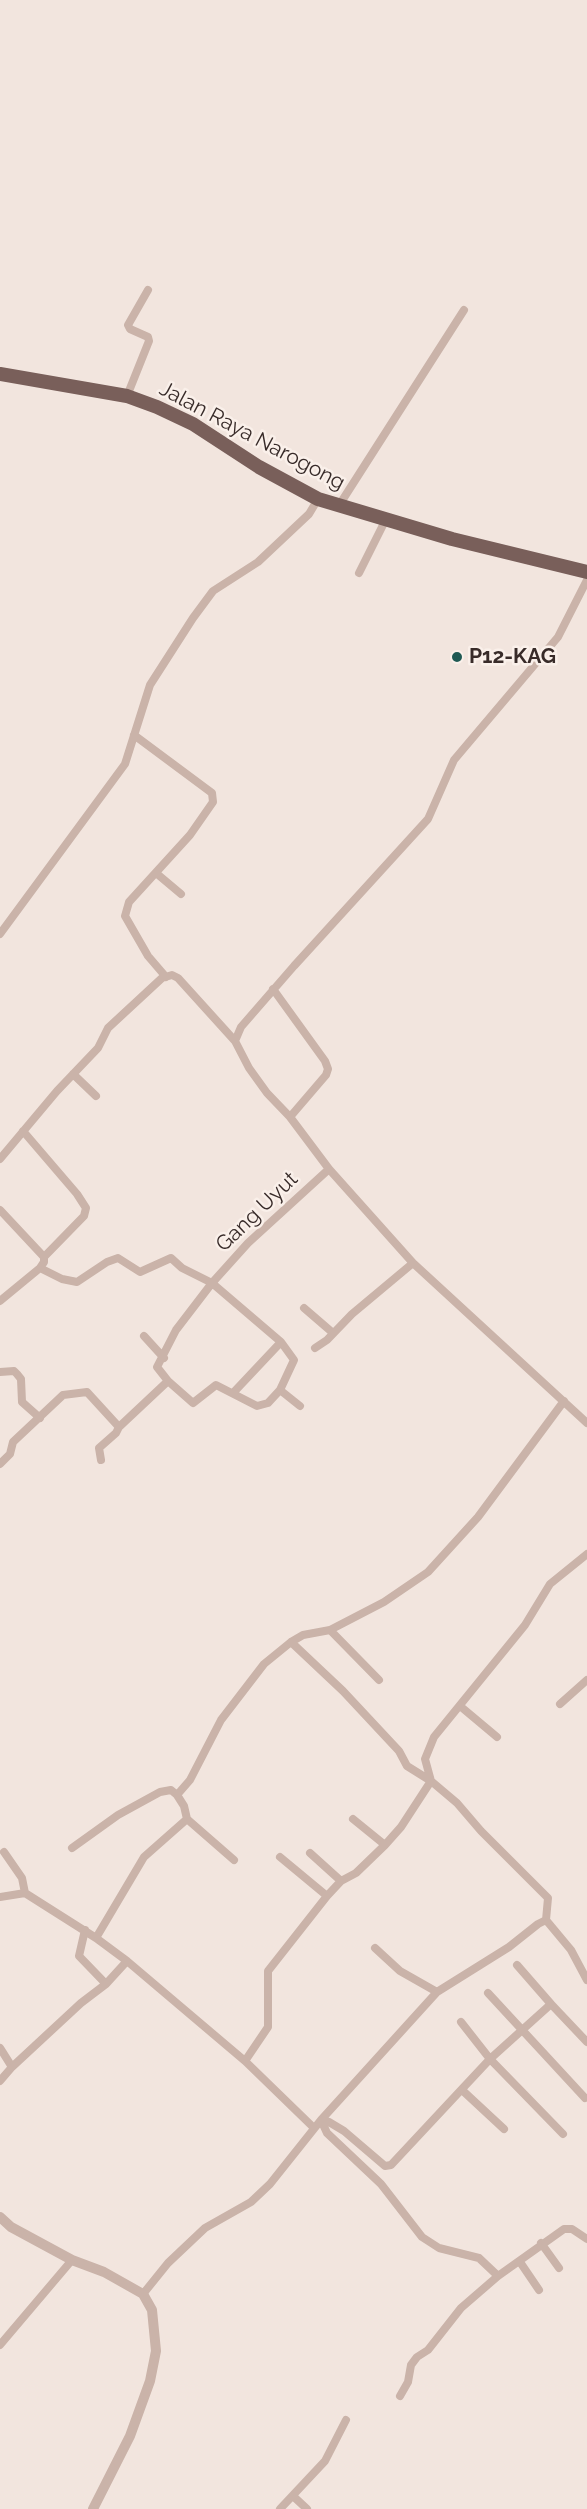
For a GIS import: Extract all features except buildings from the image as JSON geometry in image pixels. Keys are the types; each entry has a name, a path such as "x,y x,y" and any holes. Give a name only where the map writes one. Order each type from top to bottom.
{"main road":[{"name":"Jalan Raya Narogong","path":"0,374 128,396 193,424 260,467 318,499 338,507 587,573"}],"street":[{"path":"128,396 149,340 148,337 130,329 128,325 148,290"},
{"path":"338,507 464,310"},
{"path":"0,934 125,764 150,685 213,591 258,562 309,514 318,499"},
{"path":"359,573 385,521"},
{"path":"235,1041 241,1027 273,989 428,819 454,760 558,637 587,580"},
{"path":"134,735 212,793 213,802 190,835 129,902 125,916 148,956 166,977"},
{"path":"156,873 181,894"},
{"path":"0,1159 105,1040 108,1028 157,983 172,975 178,978 235,1041 267,1093 290,1117 328,1169 413,1263 472,1320 587,1423"},
{"path":"273,989 325,1061 328,1069 326,1075 290,1117"},
{"path":"73,1074 96,1096"},
{"path":"0,1301 40,1268 44,1257 84,1216 86,1208 23,1131"},
{"name":"Gang Uyut","path":"164,1358 176,1330 212,1283 248,1243 328,1169"},
{"path":"0,1210 44,1257"},
{"path":"40,1268 77,1282 106,1262 118,1258 140,1272 171,1258 182,1268 212,1283 281,1342 294,1360 280,1390 268,1403 257,1406 216,1385 193,1403 168,1381 157,1367 164,1358 144,1336"},
{"path":"315,1348 413,1263"},
{"path":"304,1308 333,1333"},
{"path":"233,1393 281,1342"},
{"path":"0,1371 14,1371 17,1374 21,1379 22,1402 40,1418"},
{"path":"101,1460 99,1448 168,1381"},
{"path":"280,1390 300,1406"},
{"path":"0,1464 10,1454 13,1442 63,1395 87,1392 119,1427"},
{"path":"177,1795 190,1780 221,1720 264,1664 303,1635 330,1630 384,1602 428,1572 478,1516 564,1401"},
{"path":"245,2061 268,2027 268,1971 327,1896 341,1881 356,1873 401,1827 431,1781 425,1759 434,1737 525,1626 550,1584 587,1554"},
{"path":"330,1630 379,1680"},
{"path":"291,1642 343,1691 399,1751 407,1766 431,1781 457,1803 481,1831 548,1898 546,1920 572,1950 587,1980"},
{"path":"560,1704 587,1680"},
{"path":"460,1706 497,1737"},
{"path":"72,1848 118,1815 160,1792 171,1790 184,1806 187,1819 234,1860"},
{"path":"96,1938 144,1857 187,1819"},
{"path":"353,1819 385,1845"},
{"path":"4,1852 22,1878 25,1893"},
{"path":"310,1853 341,1881"},
{"path":"280,1857 327,1896"},
{"path":"0,1897 25,1893 96,1938 127,1961 245,2061 314,2128"},
{"path":"143,2294 168,2263 205,2228 250,2202 270,2184 314,2128 437,1992 510,1947 546,1920"},
{"path":"85,1930 79,1956 106,1984"},
{"path":"375,1948 400,1971 437,1992"},
{"path":"0,2081 81,2003 106,1984 127,1961"},
{"path":"517,1965 587,2042"},
{"path":"488,1993 585,2098"},
{"path":"321,2120 329,2121 344,2131 385,2166 391,2165 490,2059 551,2004"},
{"path":"461,2022 490,2059 563,2134"},
{"path":"0,2048 12,2067"},
{"path":"462,2090 504,2129"},
{"path":"321,2120 327,2133 381,2184 423,2237 439,2248 479,2258 498,2276"},
{"path":"0,2217 11,2227 72,2260 104,2272 143,2294 152,2310 156,2351 150,2381 130,2436 93,2509"},
{"path":"400,2396 408,2382 411,2365 417,2357 428,2350 461,2308 498,2276 520,2262 541,2243 564,2229 572,2229 587,2239"},
{"path":"541,2243 559,2268"},
{"path":"0,2346 72,2260"},
{"path":"520,2262 539,2290"},
{"path":"280,2509 325,2462 346,2420"},
{"path":"293,2496 307,2509"}],"place":[{"name":"P12-KAG","path":"457,657"}]}
